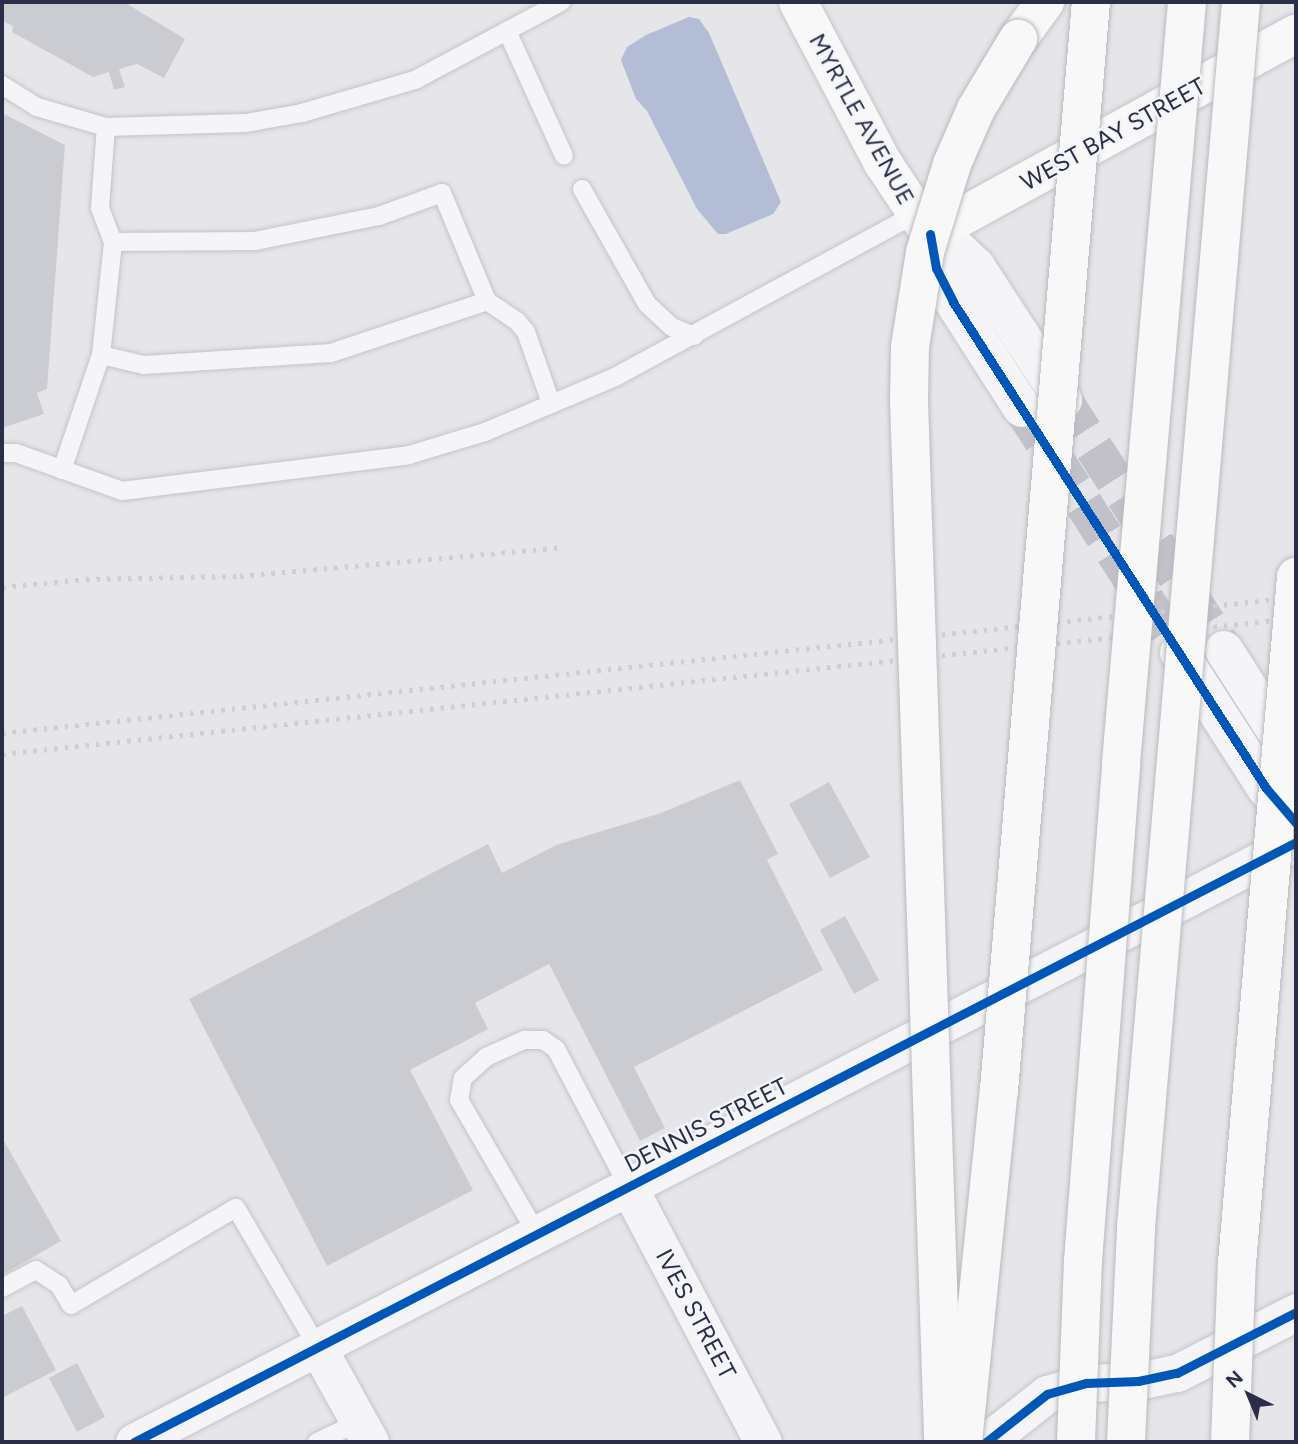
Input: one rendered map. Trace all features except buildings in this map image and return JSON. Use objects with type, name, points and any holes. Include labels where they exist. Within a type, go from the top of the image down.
[{"type":"main road","name":"MYRTLE AVENUE","points":[[798,2],[883,163],[922,224]]},
{"type":"main road","points":[[943,1442],[910,426],[911,347],[925,252],[951,164],[989,84],[1045,2]]},
{"type":"main road","points":[[963,1442],[999,1090],[1091,2]]},
{"type":"main road","points":[[1076,1442],[1083,1261],[1121,763],[1187,2]]},
{"type":"main road","points":[[1126,1442],[1136,1227],[1241,2]]},
{"type":"main road","name":"WEST BAY STREET","points":[[922,224],[1296,33]]},
{"type":"main road","points":[[1230,1442],[1237,1274],[1296,577]]},
{"type":"main road","points":[[1264,952],[1296,789]]},
{"type":"street","name":"MYRTLE AVENUE","points":[[922,224],[957,249],[976,267],[1063,401]]},
{"type":"street","name":"MYRTLE AVENUE","points":[[922,224],[943,285],[1022,408]]},
{"type":"street","points":[[1224,650],[1296,764]]},
{"type":"street","points":[[1179,653],[1266,788],[1296,823]]},
{"type":"street","name":"DENNIS STREET","points":[[134,1442],[1296,842]]},
{"type":"street","name":"IVES STREET","points":[[628,1186],[763,1442]]},
{"type":"street","points":[[986,1442],[1015,1416],[1047,1394],[1086,1383],[1138,1381],[1177,1373],[1296,1312]]},
{"type":"street","points":[[318,1348],[365,1432]]},
{"type":"lane","points":[[2,85],[37,107],[106,127],[246,123],[302,113],[415,80],[561,2]]},
{"type":"lane","points":[[507,31],[564,156]]},
{"type":"lane","points":[[62,470],[100,355],[113,242],[100,208],[106,127]]},
{"type":"lane","points":[[582,188],[647,303],[672,327],[694,336]]},
{"type":"lane","points":[[113,242],[255,241],[379,216],[442,193],[488,301],[517,321],[526,332],[551,403]]},
{"type":"lane","points":[[2,453],[16,453],[122,491],[409,455],[485,432],[615,377],[922,224]]},
{"type":"lane","points":[[100,355],[144,365],[331,353],[488,301]]},
{"type":"lane","points":[[537,1234],[459,1100],[463,1078],[486,1057],[524,1040],[543,1040],[556,1049],[628,1186]]},
{"type":"lane","points":[[2,1288],[36,1270],[59,1285],[71,1305],[236,1208],[318,1348]]},
{"type":"lane","points":[[317,1442],[365,1432]]},
{"type":"water","points":[[689,17],[699,19],[709,33],[781,202],[773,214],[726,234],[718,234],[697,209],[647,111],[636,99],[621,60],[627,47],[646,35]]},
{"type":"tunnel","points":[[1063,400],[1224,650]]},
{"type":"tunnel","points":[[1022,408],[1179,653]]},
{"type":"railway","points":[[2,587],[86,579],[240,576],[562,547]]},
{"type":"railway","points":[[2,733],[1296,597]]},
{"type":"railway","points":[[2,754],[1296,618]]},
{"type":"cycle path","points":[[930,234],[936,268],[953,302],[1266,788],[1296,823]]},
{"type":"cycle path","points":[[134,1442],[1296,842]]},
{"type":"cycle path","points":[[986,1442],[1047,1394],[1086,1383],[1138,1381],[1177,1373],[1296,1312]]}]
